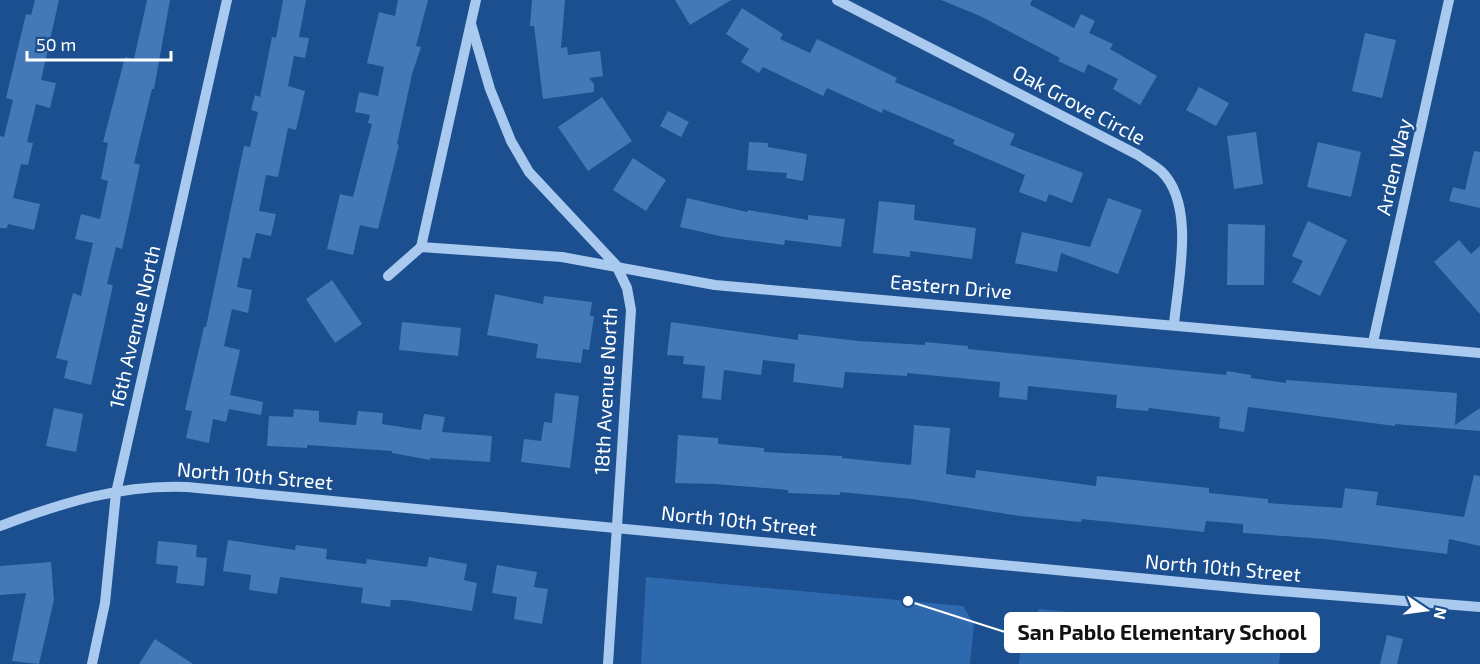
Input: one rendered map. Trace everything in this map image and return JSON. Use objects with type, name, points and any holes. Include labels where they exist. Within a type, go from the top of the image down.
[{"type":"street","name":"16th Avenue North","points":[[92,664],[105,603],[116,493],[226,0]]},
{"type":"street","name":"18th Avenue North","points":[[421,247],[476,0]]},
{"type":"street","name":"Oak Grove Circle","points":[[837,0],[1138,155],[1162,172],[1180,206],[1182,246],[1174,324]]},
{"type":"street","name":"Arden Way","points":[[1373,342],[1449,0]]},
{"type":"street","name":"18th Avenue North","points":[[471,24],[490,89],[511,141],[530,172],[616,265],[627,288],[631,310],[615,527],[608,664]]},
{"type":"street","name":"Eastern Drive","points":[[421,247],[562,257],[616,265],[715,285],[1480,353]]},
{"type":"street","points":[[388,276],[421,247]]},
{"type":"street","name":"North 10th Street","points":[[0,526],[57,504],[154,485],[1254,589],[1480,607]]},
{"type":"shaded area","points":[[646,577],[963,606],[974,624],[970,664],[641,664]]},
{"type":"shaded area","points":[[1039,609],[1283,633],[1279,664],[1019,664],[1023,631]]},
{"type":"building","points":[[35,0],[59,0],[41,80],[56,83],[50,108],[36,104],[27,142],[33,143],[28,165],[21,164],[13,198],[40,204],[34,230],[8,224],[7,228],[0,228],[0,136],[4,137],[13,100],[6,98],[26,14],[31,15]]},
{"type":"building","points":[[147,0],[170,0],[154,89],[152,89],[134,163],[140,165],[122,249],[116,247],[107,284],[113,285],[91,385],[64,378],[68,361],[56,358],[73,293],[81,296],[93,243],[75,239],[81,214],[100,219],[108,181],[101,179],[108,143],[103,142],[125,57],[134,59]]},
{"type":"building","points":[[283,0],[306,0],[299,37],[309,38],[305,58],[294,56],[288,86],[305,91],[296,130],[288,128],[278,177],[266,175],[259,211],[276,214],[271,236],[256,233],[250,259],[243,257],[237,287],[252,290],[248,313],[232,309],[224,346],[240,350],[230,395],[263,402],[261,415],[229,409],[226,422],[213,419],[209,443],[186,438],[192,411],[185,410],[204,327],[206,327],[244,146],[250,147],[258,112],[251,110],[255,95],[260,97],[272,37],[276,38]]},
{"type":"building","points":[[398,0],[428,0],[416,46],[421,47],[412,74],[397,144],[399,145],[378,229],[360,225],[353,255],[327,249],[340,194],[353,197],[372,124],[368,123],[370,115],[355,112],[359,92],[378,96],[384,67],[367,63],[379,12],[395,16]]},
{"type":"building","points":[[532,0],[565,0],[561,48],[567,47],[568,55],[600,51],[603,76],[589,78],[594,84],[594,92],[543,99],[534,26],[530,26]]},
{"type":"building","points":[[675,0],[731,0],[690,25]]},
{"type":"building","points":[[941,0],[1032,0],[1030,5],[1074,28],[1081,14],[1095,21],[1089,33],[1113,44],[1110,49],[1157,76],[1140,105],[1113,89],[1118,79],[1088,64],[1084,73],[1058,61],[1060,58],[980,16]]},
{"type":"building","points":[[742,8],[783,34],[780,39],[810,53],[817,39],[897,78],[895,82],[1015,134],[1010,145],[1083,173],[1072,203],[1049,194],[1046,202],[1019,192],[1025,175],[953,144],[955,140],[883,109],[882,113],[827,88],[823,96],[763,67],[759,73],[741,62],[749,49],[726,34]]},
{"type":"building","points":[[1365,33],[1396,40],[1382,98],[1352,91]]},
{"type":"building","points":[[1199,87],[1229,103],[1216,126],[1186,110]]},
{"type":"building","points":[[602,97],[632,141],[588,171],[558,127]]},
{"type":"building","points":[[668,111],[689,122],[681,137],[660,126]]},
{"type":"building","points":[[1256,132],[1263,184],[1234,189],[1227,136]]},
{"type":"building","points":[[749,142],[768,143],[768,147],[807,154],[803,181],[786,178],[787,173],[747,170]]},
{"type":"building","points":[[1318,142],[1361,152],[1351,197],[1307,187]]},
{"type":"building","points":[[1474,151],[1480,152],[1480,208],[1449,201],[1453,187],[1465,190]]},
{"type":"building","points":[[633,158],[666,180],[646,211],[613,190]]},
{"type":"building","points":[[687,198],[747,212],[748,210],[808,220],[808,215],[845,219],[841,247],[785,240],[784,245],[724,237],[680,227]]},
{"type":"building","points":[[1108,198],[1142,210],[1118,274],[1061,253],[1057,272],[1015,263],[1022,232],[1090,247]]},
{"type":"building","points":[[879,201],[915,205],[914,220],[976,228],[972,259],[910,251],[910,257],[873,253]]},
{"type":"building","points":[[1308,221],[1347,240],[1320,296],[1292,282],[1303,261],[1292,256]]},
{"type":"building","points":[[1228,224],[1265,225],[1264,285],[1227,285]]},
{"type":"building","points":[[1459,240],[1471,254],[1480,246],[1480,314],[1434,262]]},
{"type":"building","points":[[332,280],[362,324],[335,343],[306,299]]},
{"type":"building","points":[[495,294],[543,304],[544,296],[592,302],[590,316],[594,316],[589,350],[583,349],[581,363],[536,358],[538,344],[487,335]]},
{"type":"building","points":[[402,322],[461,328],[458,356],[399,350]]},
{"type":"building","points":[[671,322],[798,340],[798,334],[858,341],[925,345],[925,342],[968,346],[968,349],[1226,375],[1227,371],[1251,375],[1251,378],[1286,383],[1286,380],[1457,393],[1455,425],[1480,408],[1480,431],[1395,424],[1395,426],[1248,407],[1244,432],[1219,428],[1220,417],[1149,408],[1148,411],[1116,408],[1117,395],[1028,386],[1027,400],[999,397],[1000,382],[907,373],[907,376],[845,372],[843,388],[793,382],[795,364],[763,360],[761,375],[724,370],[721,400],[702,398],[705,366],[683,364],[684,356],[667,355]]},
{"type":"building","points":[[555,393],[579,396],[570,468],[521,462],[524,439],[541,441],[544,422],[552,423]]},
{"type":"building","points":[[54,408],[83,414],[76,452],[46,446]]},
{"type":"building","points":[[294,409],[319,411],[319,422],[356,425],[358,411],[383,413],[382,424],[421,430],[424,414],[445,417],[442,432],[492,436],[490,462],[430,458],[430,460],[392,453],[392,451],[307,445],[307,448],[267,446],[269,416],[293,417]]},
{"type":"building","points":[[914,425],[950,428],[946,474],[975,478],[976,470],[1096,486],[1097,476],[1209,488],[1209,493],[1268,499],[1268,503],[1342,508],[1345,488],[1378,492],[1376,505],[1464,517],[1474,475],[1480,476],[1480,546],[1449,539],[1447,554],[1325,539],[1243,533],[1243,524],[1206,521],[1204,532],[1082,519],[1081,522],[1020,516],[912,499],[840,492],[840,495],[788,493],[788,490],[675,483],[678,435],[718,438],[718,444],[764,448],[764,452],[842,456],[842,458],[911,465]]},
{"type":"building","points":[[228,540],[295,550],[296,545],[327,549],[326,559],[366,564],[367,559],[427,567],[429,557],[467,564],[464,580],[477,583],[472,611],[404,600],[391,600],[390,607],[361,603],[363,588],[280,577],[277,594],[249,590],[251,575],[223,571]]},
{"type":"building","points":[[158,541],[197,545],[196,557],[207,558],[204,586],[176,583],[178,566],[156,564]]},
{"type":"building","points":[[51,562],[54,600],[39,664],[12,661],[26,593],[0,595],[0,566]]},
{"type":"building","points":[[497,565],[537,572],[534,587],[548,589],[542,624],[514,619],[517,597],[492,593]]},
{"type":"building","points":[[1387,635],[1403,639],[1397,664],[1380,664]]},
{"type":"building","points":[[155,639],[193,664],[139,664]]},
{"type":"place","name":"San Pablo Elementary School","points":[[908,601]]}]
